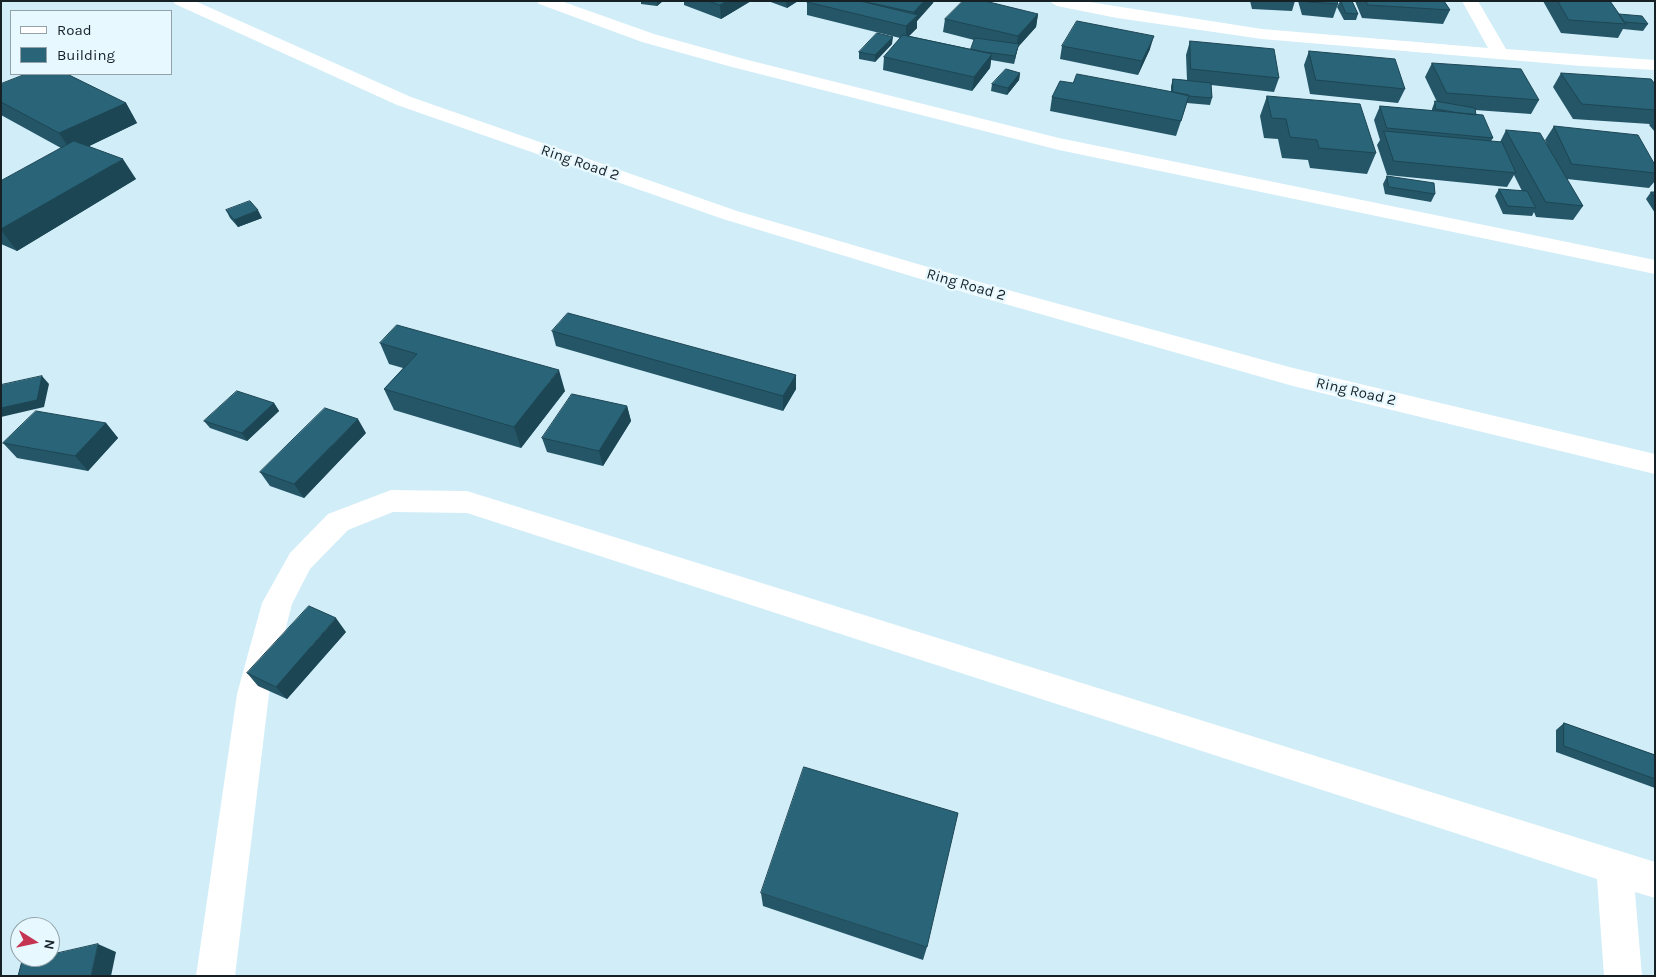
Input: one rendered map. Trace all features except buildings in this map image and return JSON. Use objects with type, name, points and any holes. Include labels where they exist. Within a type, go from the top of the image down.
[{"type":"street","name":"Ring Road 2","points":[[180,1],[404,102],[740,218],[978,289],[1293,377],[1655,464]]},
{"type":"street","points":[[545,1],[648,38],[1059,144],[1655,267]]},
{"type":"street","points":[[1057,1],[1116,13],[1262,34],[1655,65]]},
{"type":"street","points":[[1470,1],[1498,53]]},
{"type":"street","points":[[214,976],[252,694],[277,602],[300,561],[338,522],[391,501],[467,502],[1655,880]]},
{"type":"street","points":[[1614,867],[1623,976]]}]
